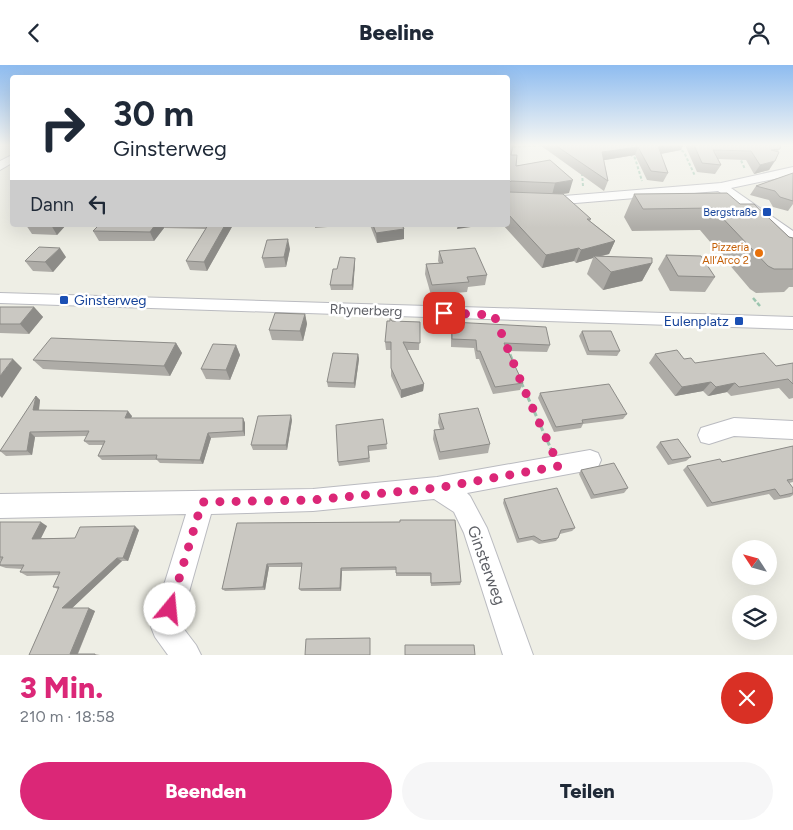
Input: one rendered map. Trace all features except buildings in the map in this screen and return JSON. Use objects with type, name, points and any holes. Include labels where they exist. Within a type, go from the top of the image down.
[{"type":"street","points":[[510,199],[552,201],[700,189],[720,187],[786,173]]},
{"type":"street","points":[[720,187],[793,237]]},
{"type":"street","name":"Rhynerberg","points":[[0,298],[793,323]]},
{"type":"street","points":[[709,435],[734,427],[793,430]]},
{"type":"street","points":[[0,506],[313,500],[437,488],[590,460]]},
{"type":"street","name":"Ginsterweg","points":[[437,488],[462,505],[475,528],[518,655]]},
{"type":"street","points":[[186,655],[165,627],[202,502]]},
{"type":"path","points":[[582,173],[584,199]]},
{"type":"path","points":[[639,173],[645,194]]},
{"type":"path","points":[[693,173],[700,189]]},
{"type":"path","points":[[747,173],[751,180]]},
{"type":"path","points":[[753,298],[759,305]]},
{"type":"path","points":[[494,315],[514,365]]},
{"type":"path","points":[[520,381],[559,466]]},
{"type":"place","name":"Bergstraße","points":[[767,212]]},
{"type":"place","name":"Pizzeria All’Arco 2","points":[[759,253]]},
{"type":"place","name":"Ginsterweg","points":[[64,300]]},
{"type":"place","name":"Eulenplatz","points":[[739,321]]},
{"type":"route","points":[[170,609],[202,502],[313,500],[437,488],[559,466],[524,389],[494,315],[444,313]]}]
